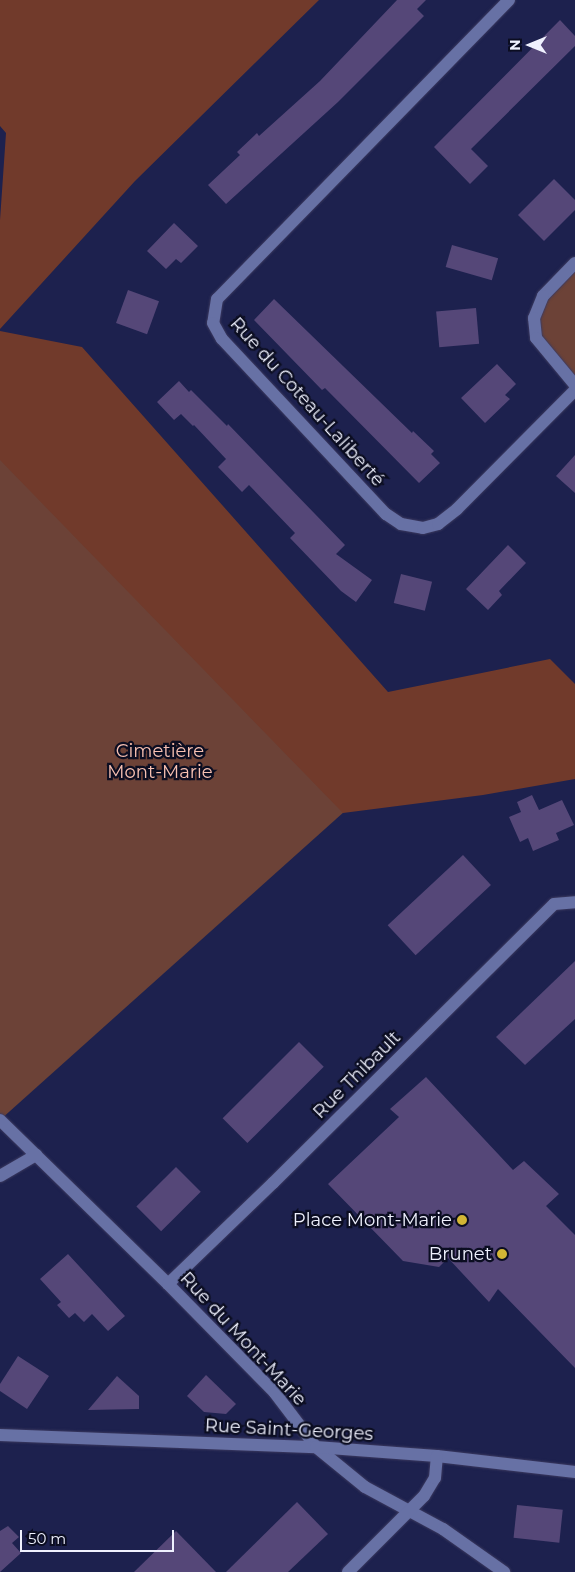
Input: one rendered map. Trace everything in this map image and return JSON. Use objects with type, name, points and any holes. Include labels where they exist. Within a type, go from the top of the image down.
[{"type":"street","name":"Rue du Coteau-Laliberté","points":[[509,0],[217,300],[213,324],[222,339],[386,514],[401,524],[423,528],[438,524],[457,510],[575,390]]},
{"type":"street","points":[[575,263],[543,296],[534,318],[536,338],[575,385]]},
{"type":"street","name":"Rue Thibault","points":[[168,1284],[274,1183],[554,904],[575,902]]},
{"type":"street","name":"Rue du Mont-Marie","points":[[0,1120],[168,1284],[275,1393],[316,1447],[365,1487],[443,1529],[504,1572]]},
{"type":"street","points":[[0,1176],[36,1156]]},
{"type":"street","name":"Rue Saint-Georges","points":[[0,1435],[316,1447],[437,1456],[575,1472]]},
{"type":"street","points":[[348,1572],[424,1496],[435,1478],[437,1456]]},
{"type":"green space","points":[[575,263],[575,385],[537,338],[543,296]]},
{"type":"green space","name":"Cimetière Mont-Marie","points":[[0,333],[383,777],[0,1120]]},
{"type":"shaded area","points":[[0,0],[319,0],[135,181],[0,329],[0,220],[6,133],[0,126]]},
{"type":"shaded area","points":[[0,331],[82,347],[388,692],[550,659],[575,684],[575,779],[483,795],[343,813],[0,460]]},
{"type":"building","points":[[397,0],[426,0],[417,9],[424,16],[338,102],[226,204],[208,185],[240,155],[237,152],[257,133],[259,136],[320,81]]},
{"type":"building","points":[[560,20],[575,36],[575,46],[471,149],[488,166],[470,184],[434,147]]},
{"type":"building","points":[[554,179],[575,200],[575,210],[544,241],[518,215]]},
{"type":"building","points":[[174,223],[198,246],[181,263],[176,259],[166,269],[147,251]]},
{"type":"building","points":[[452,245],[498,258],[492,280],[446,267]]},
{"type":"building","points":[[128,290],[159,301],[147,334],[116,323]]},
{"type":"building","points":[[274,299],[412,433],[413,431],[434,451],[431,454],[440,463],[419,483],[325,388],[322,390],[254,320]]},
{"type":"building","points":[[476,308],[479,344],[439,347],[436,311]]},
{"type":"building","points":[[497,364],[516,384],[505,395],[510,399],[485,423],[461,398]]},
{"type":"building","points":[[179,381],[189,392],[191,390],[227,426],[228,424],[345,545],[336,554],[372,580],[356,602],[341,591],[290,538],[295,533],[249,485],[242,492],[218,467],[226,459],[194,425],[181,414],[174,420],[157,402]]},
{"type":"building","points":[[575,455],[575,493],[556,476]]},
{"type":"building","points":[[508,545],[526,563],[499,591],[502,595],[488,610],[466,589]]},
{"type":"building","points":[[401,574],[432,582],[425,611],[394,603]]},
{"type":"building","points":[[532,795],[539,810],[562,800],[574,825],[556,833],[559,840],[533,851],[528,838],[520,842],[509,817],[521,812],[517,802]]},
{"type":"building","points":[[463,855],[491,885],[416,955],[388,925]]},
{"type":"building","points":[[575,961],[575,1019],[525,1065],[496,1037]]},
{"type":"building","points":[[299,1042],[324,1067],[247,1143],[223,1118]]},
{"type":"building","name":"Place Mont-Marie","points":[[426,1077],[513,1170],[524,1161],[559,1194],[546,1206],[575,1235],[575,1368],[498,1289],[489,1302],[448,1258],[439,1267],[403,1261],[328,1184],[399,1117],[390,1109]]},
{"type":"building","points":[[176,1167],[201,1192],[161,1231],[136,1207]]},
{"type":"building","points":[[68,1254],[125,1316],[108,1331],[92,1314],[84,1322],[75,1313],[69,1318],[57,1305],[61,1302],[40,1279]]},
{"type":"building","points":[[18,1356],[49,1376],[27,1409],[0,1391],[0,1384]]},
{"type":"building","points":[[206,1375],[236,1404],[226,1414],[204,1412],[187,1396]]},
{"type":"building","points":[[117,1376],[139,1396],[139,1409],[88,1410]]},
{"type":"building","points":[[297,1502],[328,1534],[288,1572],[226,1572]]},
{"type":"building","points":[[517,1505],[563,1510],[559,1543],[514,1538]]},
{"type":"building","points":[[8,1526],[19,1537],[12,1543],[21,1553],[0,1572],[0,1531]]},
{"type":"building","points":[[176,1531],[216,1572],[134,1572]]},
{"type":"place","name":"Place Mont-Marie","points":[[462,1220]]},
{"type":"place","name":"Brunet","points":[[502,1254]]}]
